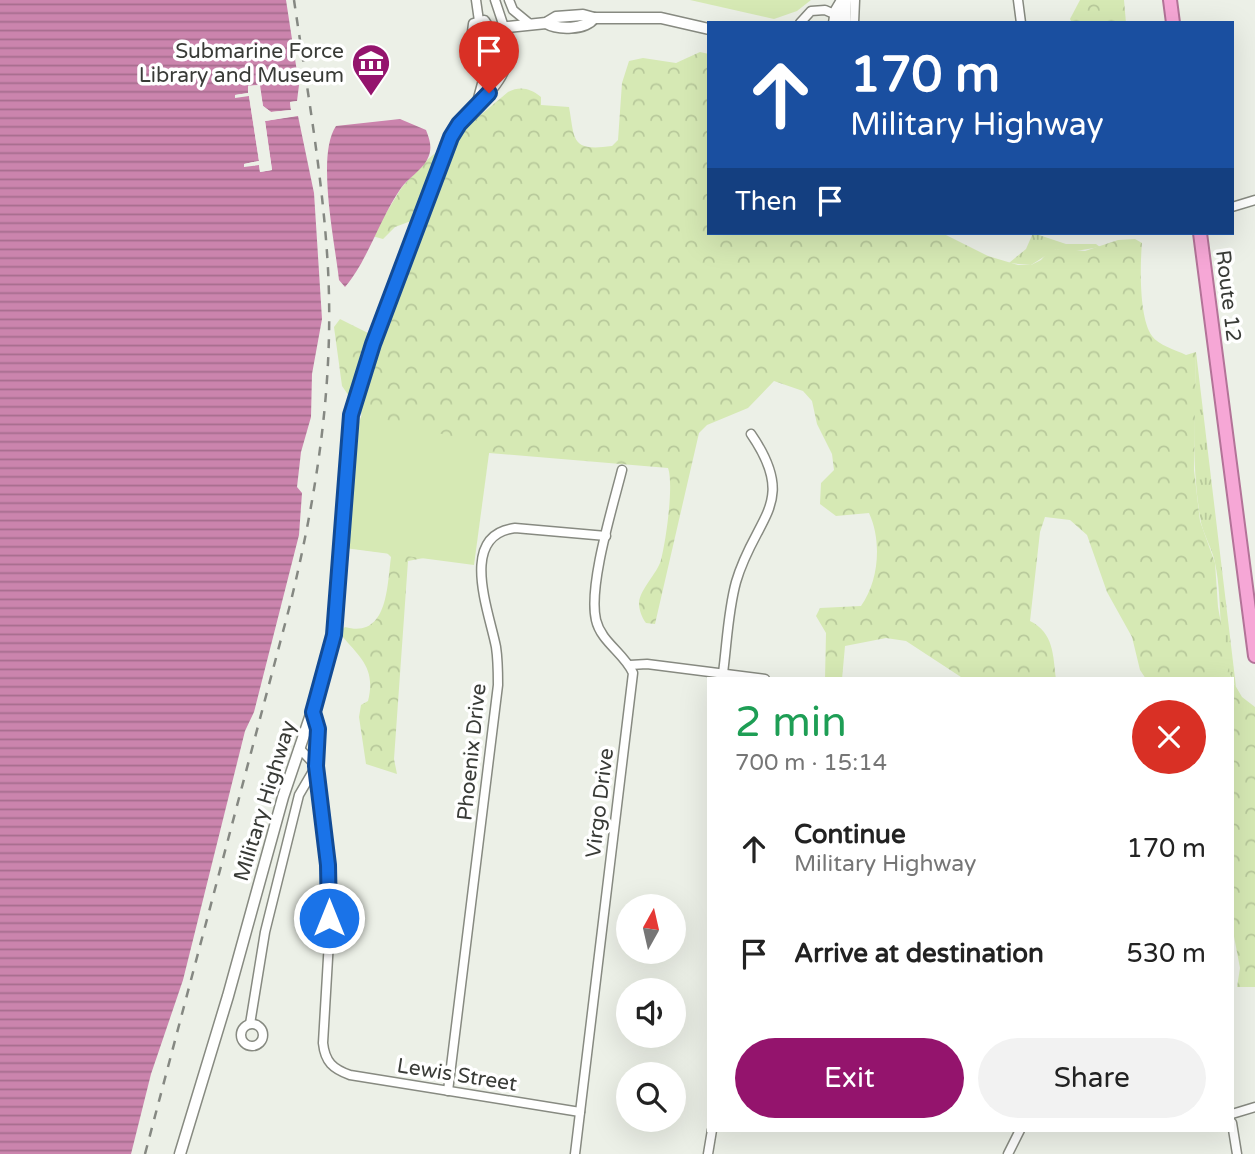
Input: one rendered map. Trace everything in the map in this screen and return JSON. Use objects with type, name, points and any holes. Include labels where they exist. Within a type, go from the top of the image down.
[{"type":"highway","points":[[1170,0],[1172,21]]},
{"type":"highway","name":"Route 12","points":[[1200,235],[1255,656]]},
{"type":"street","points":[[476,0],[479,21],[472,30],[476,36],[482,38],[489,29],[546,23],[556,17],[583,15],[594,18],[662,18],[707,29]]},
{"type":"street","points":[[495,0],[504,27]]},
{"type":"street","points":[[509,0],[513,10],[530,24]]},
{"type":"street","points":[[802,21],[811,11],[825,10],[834,18],[843,0]]},
{"type":"street","points":[[839,21],[843,0]]},
{"type":"street","points":[[843,0],[846,21]]},
{"type":"street","points":[[854,21],[855,0]]},
{"type":"street","points":[[1018,0],[1021,21]]},
{"type":"street","points":[[479,21],[486,23],[489,29]]},
{"type":"street","name":"Military Highway","points":[[180,1154],[334,635],[348,439],[358,388],[451,137],[499,80],[506,67],[509,52],[504,27]]},
{"type":"street","name":"Military Highway","points":[[478,102],[484,80],[482,38]]},
{"type":"street","points":[[1234,206],[1255,200]]},
{"type":"street","points":[[723,673],[737,581],[774,498],[772,472],[751,434]]},
{"type":"street","points":[[622,470],[597,583],[595,620],[601,632],[630,665],[647,664],[751,677]]},
{"type":"street","name":"Phoenix Drive","points":[[448,1091],[498,685],[496,648],[481,579],[484,551],[492,538],[503,529],[535,527],[606,536]]},
{"type":"street","name":"Virgo Drive","points":[[575,1154],[633,682],[630,665]]},
{"type":"street","points":[[250,1024],[265,932],[299,795],[316,766],[318,729],[313,712]]},
{"type":"street","points":[[299,748],[316,766]]},
{"type":"street","name":"Lewis Street","points":[[316,766],[329,894],[323,1043],[324,1053],[332,1066],[350,1075],[580,1112]]},
{"type":"street","points":[[1234,1113],[1255,1107]]},
{"type":"street","points":[[708,1154],[712,1132]]},
{"type":"street","points":[[1008,1154],[1019,1132]]},
{"type":"street","points":[[1233,1132],[1237,1154]]},
{"type":"green space","points":[[690,0],[811,0],[797,11],[774,19]]},
{"type":"green space","points":[[1080,0],[1124,0],[1126,21],[1070,19]]},
{"type":"green space","points":[[700,52],[707,54],[707,235],[946,235],[988,256],[1018,265],[1031,265],[1056,249],[1085,251],[1118,240],[1135,239],[1142,243],[1141,291],[1148,328],[1152,336],[1163,345],[1186,355],[1196,352],[1194,470],[1200,521],[1215,563],[1218,607],[1231,677],[1145,677],[1140,670],[1132,637],[1107,592],[1087,535],[1070,520],[1045,517],[1040,532],[1030,621],[1048,638],[1056,677],[961,677],[906,641],[886,638],[845,646],[842,677],[825,677],[826,633],[816,616],[820,608],[861,606],[875,573],[876,536],[869,513],[836,516],[820,504],[821,483],[834,470],[832,454],[817,424],[812,401],[803,391],[774,381],[748,408],[707,425],[699,433],[655,624],[646,623],[639,603],[642,592],[659,565],[663,551],[670,499],[668,468],[489,453],[434,556],[408,561],[394,759],[397,774],[366,764],[359,717],[361,705],[368,701],[370,680],[365,665],[342,636],[342,630],[345,627],[359,629],[370,625],[377,618],[386,595],[391,557],[387,553],[349,548],[357,429],[362,415],[342,386],[334,327],[340,319],[368,333],[386,322],[419,233],[411,221],[395,227],[383,239],[372,236],[402,187],[427,160],[508,92],[525,89],[541,97],[541,105],[569,107],[577,141],[588,147],[612,146],[618,140],[622,83],[629,61],[643,58],[676,63]]},
{"type":"green space","points":[[1032,235],[1066,244],[1096,244],[1100,247],[1070,252],[1056,249],[1031,265],[1009,263],[1026,249]]},
{"type":"green space","points":[[1196,352],[1236,687],[1234,677],[1229,673],[1222,642],[1215,563],[1201,523],[1195,476]]},
{"type":"green space","points":[[362,414],[490,446],[474,565],[345,548],[357,430]]},
{"type":"green space","points":[[1234,683],[1242,697],[1255,707],[1255,987],[1237,987],[1240,968],[1234,936]]},
{"type":"shaded area","points":[[0,0],[286,0],[299,85],[297,101],[290,102],[291,110],[271,112],[263,106],[259,85],[248,86],[249,93],[235,95],[249,96],[259,161],[244,164],[259,164],[260,172],[272,170],[265,121],[298,116],[314,193],[322,319],[312,374],[311,417],[301,452],[297,487],[302,493],[299,535],[254,712],[245,731],[183,980],[151,1074],[131,1154],[0,1154]]},
{"type":"shaded area","points":[[400,119],[426,130],[430,145],[429,156],[401,188],[360,265],[345,287],[339,280],[328,200],[327,157],[330,139],[336,126]]},
{"type":"pier","points":[[260,85],[263,106],[271,112],[291,110],[290,102],[299,101],[299,104],[294,105],[292,113],[270,116],[260,108],[257,89],[252,89],[263,168],[268,167],[262,119],[298,112],[301,115],[265,121],[272,170],[260,172],[259,165],[244,167],[244,164],[259,161],[249,96],[235,98],[235,95],[248,93],[248,86]]},
{"type":"railway","points":[[145,1154],[290,605],[308,522],[321,438],[328,354],[326,235],[294,0]]},
{"type":"place","name":"Submarine Force Library and Museum","points":[[371,97]]},
{"type":"route","points":[[329,918],[328,865],[316,766],[318,729],[313,712],[334,635],[351,415],[373,344],[451,137],[459,124],[489,93]]}]
